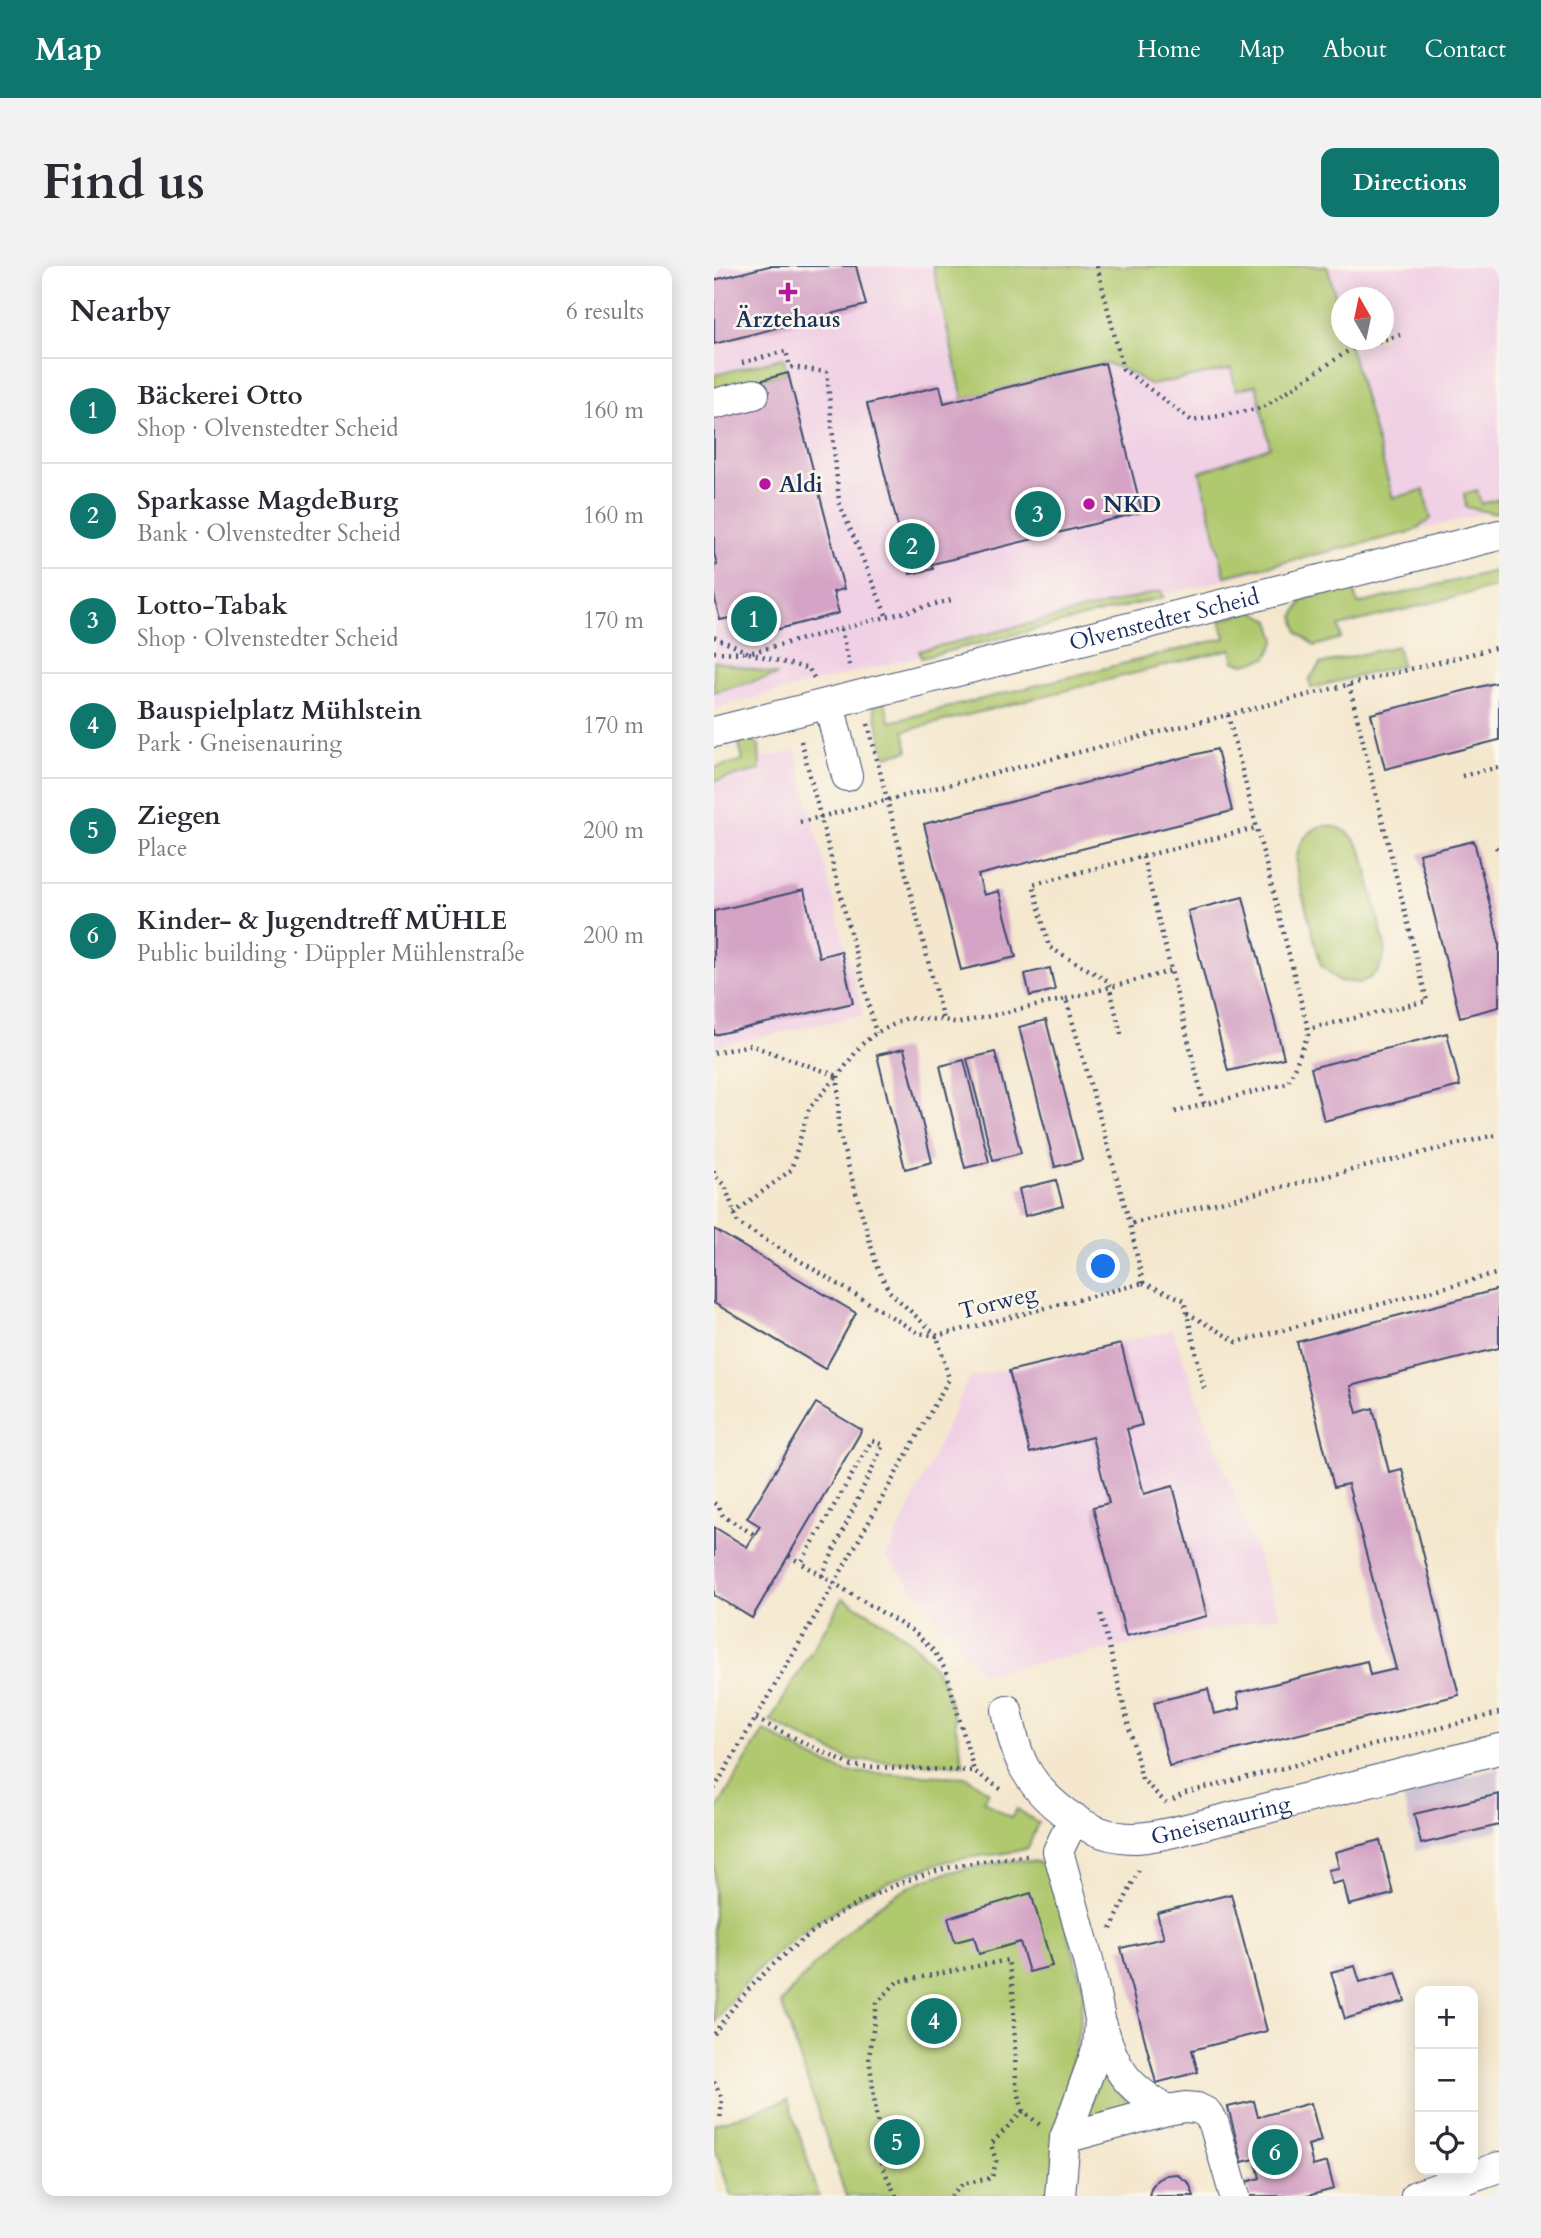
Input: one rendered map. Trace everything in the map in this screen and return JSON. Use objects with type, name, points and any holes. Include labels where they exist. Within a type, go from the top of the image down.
[{"type":"street","points":[[714,404],[754,394]]},
{"type":"street","name":"Olvenstedter Scheid","points":[[714,732],[829,704],[864,709],[1499,535]]},
{"type":"street","points":[[829,704],[847,776]]},
{"type":"street","name":"Gneisenauring","points":[[1007,1710],[1018,1753],[1030,1777],[1054,1803],[1091,1829],[1113,1836],[1135,1838],[1154,1836],[1499,1749]]},
{"type":"street","points":[[1074,1818],[1058,1851],[1109,2050],[1118,2069],[1136,2090],[1167,2110]]},
{"type":"street","points":[[1060,2196],[1065,2138],[1098,2047],[1100,2019]]},
{"type":"street","points":[[1065,2138],[1167,2110],[1193,2107],[1209,2116],[1217,2130],[1235,2196]]},
{"type":"street","points":[[1416,2196],[1499,2167]]},
{"type":"path","points":[[1097,266],[1123,369],[1192,421],[1262,408],[1351,349],[1399,335]]},
{"type":"path","points":[[738,364],[786,351],[790,367],[827,372],[839,502],[887,617]]},
{"type":"path","points":[[714,652],[749,653],[951,600]]},
{"type":"path","points":[[841,629],[852,679],[864,709],[888,799],[943,1020]]},
{"type":"path","points":[[714,636],[749,653],[809,669],[829,704]]},
{"type":"path","points":[[800,822],[1499,647]]},
{"type":"path","points":[[1308,1029],[1427,1001],[1349,685]]},
{"type":"path","points":[[794,713],[876,1033]]},
{"type":"path","points":[[1175,1112],[1288,1083],[1308,1035],[1228,715]]},
{"type":"path","points":[[1462,776],[1499,767]]},
{"type":"path","points":[[1121,1034],[1108,981],[1049,947],[1034,884],[1256,828]]},
{"type":"path","points":[[1143,856],[1204,1104]]},
{"type":"path","points":[[734,1213],[791,1170],[809,1108],[861,1045],[876,1033],[907,1018],[959,1023],[1066,999],[1171,971]]},
{"type":"path","points":[[1066,999],[1130,1224],[1143,1283],[1184,1300],[1205,1392]]},
{"type":"path","points":[[714,1053],[750,1045],[838,1076]]},
{"type":"path","points":[[838,1076],[839,1133],[877,1267],[889,1291],[937,1336]]},
{"type":"path","points":[[1130,1224],[1499,1134]]},
{"type":"path","points":[[714,1171],[715,1176],[725,1186],[738,1223],[918,1334],[937,1336]]},
{"type":"path","points":[[1187,1313],[1237,1342],[1499,1273]]},
{"type":"path","name":"Torweg","points":[[714,1789],[835,1584],[949,1379],[937,1336],[1143,1283]]},
{"type":"path","points":[[801,1563],[872,1440],[883,1445],[822,1576]]},
{"type":"path","points":[[714,1503],[723,1516],[755,1535]]},
{"type":"path","points":[[789,1556],[914,1632],[934,1651],[946,1671],[974,1771]]},
{"type":"path","points":[[1101,1614],[1142,1779],[1169,1806]]},
{"type":"path","points":[[756,1719],[852,1766],[974,1771],[1006,1793]]},
{"type":"path","points":[[1107,1937],[1154,1836]]},
{"type":"path","points":[[714,2034],[737,2002],[789,1952],[828,1923],[869,1898],[935,1871],[1058,1851]]},
{"type":"path","points":[[896,2196],[883,2168],[869,2057],[877,2003],[897,1982],[1008,1960],[1013,1990],[1016,2083],[1023,2111],[1055,2137],[1065,2138]]},
{"type":"path","points":[[714,2081],[722,2098],[720,2122]]},
{"type":"path","points":[[951,2196],[962,2183],[992,2178],[996,2161],[991,2144],[1023,2111]]},
{"type":"shaded area","points":[[714,266],[1499,266],[1499,510],[714,708]]},
{"type":"shaded area","points":[[795,750],[863,1015],[714,1047],[714,771]]},
{"type":"shaded area","points":[[1172,1330],[1280,1616],[981,1674],[887,1557],[969,1378]]},
{"type":"shaded area","points":[[1499,1768],[1499,1830],[1416,1851],[1402,1793]]},
{"type":"green space","points":[[933,266],[1327,266],[1333,287],[1331,350],[1351,350],[1393,498],[1424,490],[1431,519],[1411,532],[1225,576],[1200,472],[1270,447],[1256,385],[1236,390],[1231,369],[1151,385],[1123,369],[1104,363],[963,399]]},
{"type":"green space","points":[[783,358],[788,373],[714,392],[714,375]]},
{"type":"green space","points":[[1477,490],[1481,504],[1499,499],[1499,512],[1466,507],[1464,494]]},
{"type":"green space","points":[[1499,570],[1499,586],[1339,626],[1341,638],[1315,646],[1298,633],[1294,616],[1303,599],[1352,586],[1358,604]]},
{"type":"green space","points":[[1161,591],[1164,597],[921,658],[919,651]]},
{"type":"green space","points":[[1254,611],[1270,621],[1276,640],[1267,658],[1245,664],[1234,662],[1231,649],[904,731],[908,751],[886,756],[873,705],[885,702],[890,722],[1225,638],[1220,620]]},
{"type":"green space","points":[[1397,646],[1402,665],[1311,688],[1309,680],[1320,664]]},
{"type":"green space","points":[[714,661],[778,675],[714,692]]},
{"type":"green space","points":[[748,737],[759,745],[760,770],[714,781],[714,768],[743,760],[738,740]]},
{"type":"green space","points":[[1321,826],[1336,827],[1348,833],[1364,858],[1386,951],[1379,969],[1370,978],[1359,983],[1339,981],[1321,965],[1297,874],[1300,845],[1308,834]]},
{"type":"green space","points":[[843,1598],[899,1632],[934,1667],[950,1701],[964,1765],[850,1760],[770,1721]]},
{"type":"green space","points":[[764,1730],[809,1756],[846,1772],[967,1777],[989,1792],[984,1801],[1011,1818],[1017,1809],[1038,1823],[1028,1848],[948,1861],[915,1871],[849,1902],[786,1945],[734,1996],[714,2024],[714,1814]]},
{"type":"green space","points":[[1020,1860],[1038,1862],[1050,1870],[1084,1990],[1077,2041],[1056,2137],[1052,2196],[846,2196],[781,2002],[854,1926],[905,1889],[946,1873]]},
{"type":"green space","points":[[1101,2074],[1138,2112],[1083,2123]]},
{"type":"green space","points":[[788,2100],[819,2196],[731,2196],[714,2144],[714,2124]]},
{"type":"building","name":"Ärztehaus","points":[[769,266],[856,266],[866,305],[714,344],[714,280]]},
{"type":"building","points":[[1105,363],[1142,512],[932,564],[933,569],[910,574],[867,404],[940,386],[944,403]]},
{"type":"building","name":"Aldi","points":[[788,373],[844,589],[833,592],[839,613],[745,638],[739,616],[720,620],[714,595],[714,566],[717,565],[714,553],[714,415],[759,381]]},
{"type":"building","points":[[1499,682],[1499,740],[1385,769],[1371,714]]},
{"type":"building","points":[[1217,749],[1232,811],[978,875],[984,895],[999,891],[1016,957],[961,970],[924,824]]},
{"type":"building","points":[[1474,841],[1499,942],[1499,1007],[1460,1017],[1419,854]]},
{"type":"building","points":[[804,890],[819,957],[841,951],[853,1003],[714,1035],[714,911]]},
{"type":"building","points":[[1243,897],[1284,1058],[1228,1071],[1188,911]]},
{"type":"building","points":[[1050,968],[1055,990],[1030,996],[1025,974]]},
{"type":"building","points":[[1046,1020],[1082,1160],[1055,1167],[1019,1027]]},
{"type":"building","points":[[1447,1033],[1460,1086],[1324,1121],[1311,1068]]},
{"type":"building","points":[[904,1049],[932,1162],[905,1169],[877,1055]]},
{"type":"building","points":[[995,1052],[1021,1153],[993,1160],[967,1059]]},
{"type":"building","points":[[964,1060],[989,1162],[965,1168],[940,1066]]},
{"type":"building","points":[[1056,1180],[1063,1206],[1025,1216],[1019,1189]]},
{"type":"building","points":[[714,1229],[856,1313],[825,1369],[714,1303]]},
{"type":"building","points":[[1499,1289],[1499,1348],[1350,1386],[1357,1413],[1373,1408],[1389,1472],[1402,1469],[1459,1695],[1169,1766],[1154,1702],[1208,1689],[1214,1714],[1240,1708],[1237,1693],[1367,1661],[1370,1675],[1396,1669],[1348,1484],[1334,1487],[1297,1342]]},
{"type":"building","points":[[1121,1344],[1142,1425],[1127,1429],[1144,1494],[1173,1486],[1207,1616],[1126,1636],[1093,1507],[1109,1503],[1092,1437],[1030,1453],[1009,1371]]},
{"type":"building","points":[[816,1403],[862,1430],[752,1618],[714,1595],[714,1527],[747,1547],[760,1526],[747,1518]]},
{"type":"building","points":[[1499,1794],[1499,1825],[1421,1844],[1414,1814]]},
{"type":"building","points":[[1380,1840],[1393,1894],[1349,1905],[1343,1881],[1332,1884],[1328,1870],[1339,1868],[1335,1852]]},
{"type":"building","points":[[1031,1893],[1052,1966],[1029,1972],[1020,1942],[979,1954],[974,1937],[955,1942],[948,1918]]},
{"type":"building","points":[[1231,1894],[1267,2031],[1192,2050],[1198,2072],[1156,2083],[1121,1948],[1164,1938],[1157,1913]]},
{"type":"building","points":[[1355,1966],[1360,1982],[1396,1972],[1405,2001],[1345,2019],[1331,1972]]},
{"type":"building","points":[[1254,2101],[1258,2117],[1311,2103],[1321,2141],[1308,2145],[1313,2166],[1327,2162],[1334,2189],[1307,2196],[1250,2196],[1246,2182],[1260,2178],[1255,2159],[1242,2162],[1228,2107]]},
{"type":"building","points":[[1176,2174],[1189,2183],[1194,2196],[1149,2196],[1157,2180]]},
{"type":"place","name":"Ärztehaus","points":[[788,292]]},
{"type":"place","name":"Aldi","points":[[765,484]]},
{"type":"place","name":"NKD","points":[[1089,504]]},
{"type":"place","name":"Lotto-Tabak","points":[[1038,514]]},
{"type":"place","name":"Sparkasse MagdeBurg","points":[[912,546]]},
{"type":"place","name":"Bäckerei Otto","points":[[754,619]]},
{"type":"place","name":"Bauspielplatz Mühlstein","points":[[934,2021]]},
{"type":"place","name":"Ziegen","points":[[897,2142]]},
{"type":"place","name":"Kinder- & Jugendtreff MÜHLE","points":[[1275,2152]]}]
